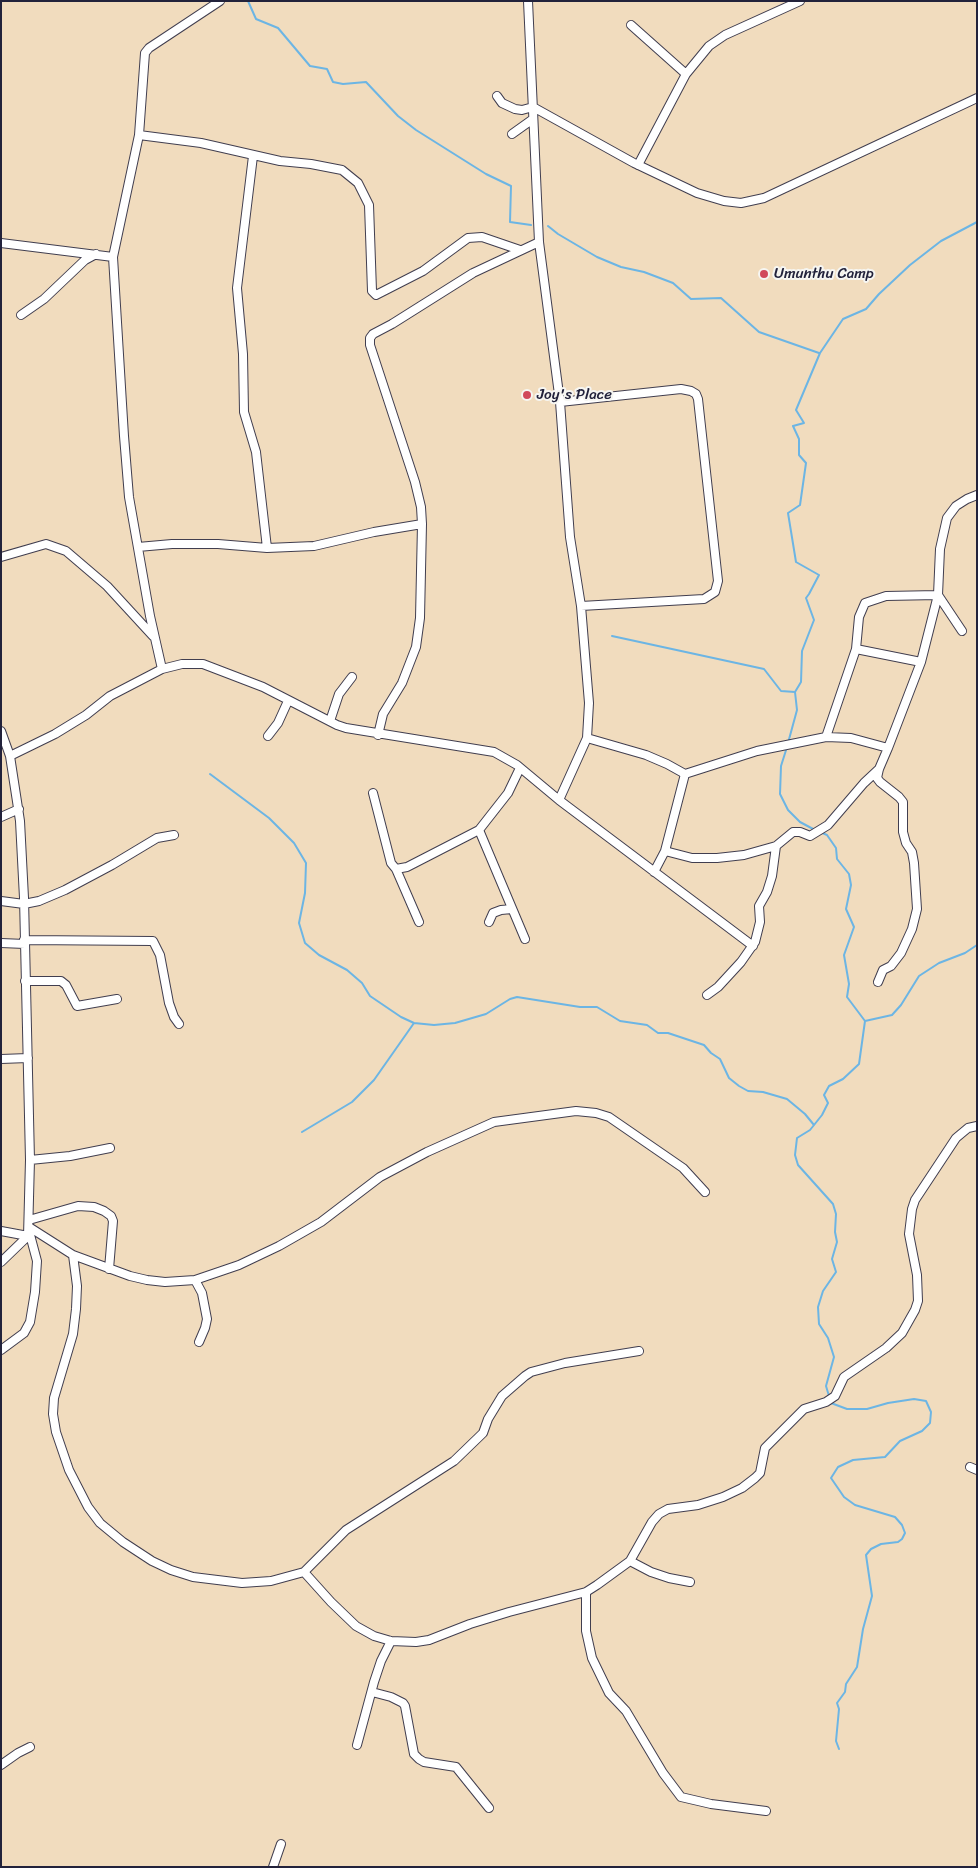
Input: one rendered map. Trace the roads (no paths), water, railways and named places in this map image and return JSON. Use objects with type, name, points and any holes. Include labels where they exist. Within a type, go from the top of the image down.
[{"type":"street","points":[[162,669],[154,638],[125,460],[113,257],[139,135],[146,53],[149,48],[220,1]]},
{"type":"street","points":[[528,1],[539,242],[560,402],[570,537],[581,606],[589,703],[587,738],[560,800]]},
{"type":"street","points":[[638,165],[686,74],[702,54],[717,40],[800,1]]},
{"type":"street","points":[[631,25],[686,74]]},
{"type":"street","points":[[497,96],[502,103],[515,109],[522,110],[533,107],[638,165],[698,193],[724,201],[741,203],[764,198],[977,98]]},
{"type":"street","points":[[512,134],[533,119]]},
{"type":"street","points":[[139,135],[201,143],[253,156],[342,170],[358,183],[369,206],[372,291],[374,294],[378,295],[423,271],[468,238],[482,237],[520,250]]},
{"type":"street","points":[[253,156],[238,269],[237,295],[243,354],[244,412],[256,452],[267,548]]},
{"type":"street","points":[[378,734],[383,714],[402,683],[416,647],[420,618],[422,524],[421,507],[415,482],[370,345],[370,338],[373,334],[461,280],[539,242]]},
{"type":"street","points":[[1,243],[113,257]]},
{"type":"street","points":[[21,315],[44,299],[85,260],[96,254]]},
{"type":"street","points":[[560,402],[682,389],[696,394],[718,581],[715,592],[704,599],[581,606]]},
{"type":"street","points":[[878,982],[883,970],[891,966],[900,954],[912,929],[917,909],[912,852],[904,837],[903,802],[879,781],[877,776],[921,662],[938,595],[940,549],[948,518],[956,506],[977,495]]},
{"type":"street","points":[[138,547],[172,544],[218,544],[267,548],[314,546],[374,532],[422,524]]},
{"type":"street","points":[[1,557],[46,544],[66,551],[106,586],[154,638]]},
{"type":"street","points":[[938,595],[962,631]]},
{"type":"street","points":[[826,737],[856,649],[859,617],[864,603],[886,596],[938,595]]},
{"type":"street","points":[[856,649],[921,662]]},
{"type":"street","points":[[10,756],[55,734],[86,715],[110,696],[162,669],[182,664],[203,664],[262,688],[346,728],[494,752],[506,758],[753,946]]},
{"type":"street","points":[[330,721],[339,694],[352,677]]},
{"type":"street","points":[[268,736],[278,723],[288,701]]},
{"type":"street","points":[[1,731],[10,756],[19,809],[24,904],[28,1058],[29,1228],[37,1262],[30,1322],[24,1333],[1,1350]]},
{"type":"street","points":[[587,738],[646,755],[685,774],[757,751],[826,737],[851,738],[888,748]]},
{"type":"street","points":[[396,869],[407,867],[479,830],[508,793],[520,768]]},
{"type":"street","points":[[665,851],[692,858],[717,858],[744,855],[776,846],[793,832],[800,832],[810,836],[828,825],[864,783],[879,769]]},
{"type":"street","points":[[654,872],[665,851],[685,774]]},
{"type":"street","points":[[373,793],[391,863],[396,869],[419,922]]},
{"type":"street","points":[[1,817],[19,809]]},
{"type":"street","points":[[479,830],[525,939]]},
{"type":"street","points":[[1,901],[24,904],[39,901],[65,890],[157,838],[174,835]]},
{"type":"street","points":[[707,995],[718,987],[753,946],[759,928],[759,906],[767,892],[772,876],[776,846]]},
{"type":"street","points":[[489,922],[493,913],[512,909]]},
{"type":"street","points":[[1,943],[153,941],[160,955],[169,1003],[174,1017],[180,1024]]},
{"type":"street","points":[[25,981],[61,981],[66,985],[77,1006],[117,999]]},
{"type":"street","points":[[1,1059],[28,1058]]},
{"type":"street","points":[[29,1228],[73,1255],[110,1269],[147,1280],[165,1282],[195,1280],[239,1265],[279,1246],[321,1222],[380,1176],[427,1152],[502,1120],[583,1111],[602,1115],[625,1128],[683,1168],[705,1192]]},
{"type":"street","points":[[304,1572],[330,1602],[356,1626],[374,1636],[391,1641],[416,1642],[429,1640],[470,1624],[509,1612],[586,1592],[630,1561],[652,1522],[659,1514],[668,1509],[709,1502],[742,1488],[760,1473],[764,1452],[768,1445],[804,1409],[826,1402],[835,1396],[844,1377],[886,1348],[902,1333],[918,1301],[917,1275],[909,1234],[912,1210],[916,1200],[956,1138],[968,1128],[977,1126]]},
{"type":"street","points":[[30,1160],[70,1156],[110,1148]]},
{"type":"street","points":[[1,1231],[29,1228],[78,1206],[94,1207],[111,1216],[113,1221],[110,1269]]},
{"type":"street","points":[[1,1262],[29,1228]]},
{"type":"street","points":[[73,1255],[77,1286],[75,1317],[69,1349],[56,1390],[53,1414],[56,1432],[69,1470],[100,1524],[152,1561],[192,1577],[242,1583],[271,1581],[304,1572],[346,1530],[454,1461],[484,1433],[488,1419],[502,1396],[525,1376],[565,1363],[639,1352]]},
{"type":"street","points":[[195,1280],[202,1293],[207,1319],[199,1342]]},
{"type":"street","points":[[630,1561],[651,1572],[690,1582]]},
{"type":"street","points":[[586,1592],[586,1631],[592,1658],[609,1693],[626,1711],[662,1773],[681,1797],[711,1804],[766,1811]]},
{"type":"street","points":[[357,1745],[381,1661],[391,1641]]},
{"type":"street","points":[[372,1692],[391,1697],[403,1703],[414,1754],[419,1759],[424,1762],[456,1766],[489,1808]]},
{"type":"street","points":[[1,1765],[30,1747]]},
{"type":"street","points":[[273,1867],[281,1844]]},
{"type":"waterway","points":[[248,1],[256,19],[278,28],[310,66],[327,69],[333,82],[343,84],[366,82],[398,116],[416,130],[486,174],[511,186],[510,222],[531,225]]},
{"type":"waterway","points":[[788,743],[797,710],[795,692],[801,682],[802,651],[814,620],[806,598],[819,575],[796,562],[788,513],[800,505],[806,463],[799,455],[799,439],[793,426],[804,423],[796,410],[820,353],[843,319],[866,309],[910,265],[941,241],[977,222]]},
{"type":"waterway","points":[[548,226],[597,257],[621,267],[644,272],[673,283],[691,299],[721,298],[759,332],[819,353]]},
{"type":"waterway","points":[[612,636],[764,669],[781,691],[795,692]]},
{"type":"waterway","points":[[787,747],[781,766],[780,794],[788,810],[800,822],[815,830]]},
{"type":"waterway","points":[[210,774],[269,818],[294,843],[306,863],[305,893],[299,923],[305,943],[319,955],[347,970],[362,983],[370,996],[401,1017],[414,1023],[434,1025],[455,1023],[486,1014],[510,999],[517,997],[580,1007],[597,1007],[620,1021],[647,1025],[658,1033],[668,1033],[704,1045],[720,1059],[729,1078],[739,1086],[748,1091],[763,1092],[787,1099],[805,1114],[814,1125]]},
{"type":"waterway","points":[[820,832],[827,835],[836,848],[837,859],[849,874],[851,885],[846,909],[854,927],[844,955],[849,984],[847,997],[865,1021]]},
{"type":"waterway","points":[[829,1396],[826,1386],[834,1357],[828,1338],[819,1324],[818,1307],[823,1291],[836,1272],[832,1259],[837,1242],[835,1232],[836,1214],[833,1204],[798,1165],[795,1155],[797,1138],[810,1130],[822,1115],[828,1103],[824,1095],[829,1086],[843,1079],[859,1064],[865,1021],[892,1015],[901,1005],[919,976],[939,963],[965,953],[977,945]]},
{"type":"waterway","points":[[302,1132],[352,1102],[374,1080],[414,1023]]},
{"type":"waterway","points":[[831,1401],[831,1403],[847,1409],[867,1409],[914,1399],[926,1401],[931,1412],[930,1423],[922,1431],[900,1441],[885,1457],[853,1460],[838,1467],[831,1478],[844,1497],[855,1505],[895,1517],[902,1525],[905,1533],[898,1542],[881,1544],[871,1549],[866,1555],[872,1596],[863,1629],[857,1667],[846,1684],[845,1692],[837,1703],[839,1709],[836,1741],[839,1749]]},
{"type":"place","name":"Umunthu Camp","points":[[764,274]]},
{"type":"place","name":"Joy's Place","points":[[527,395]]}]
